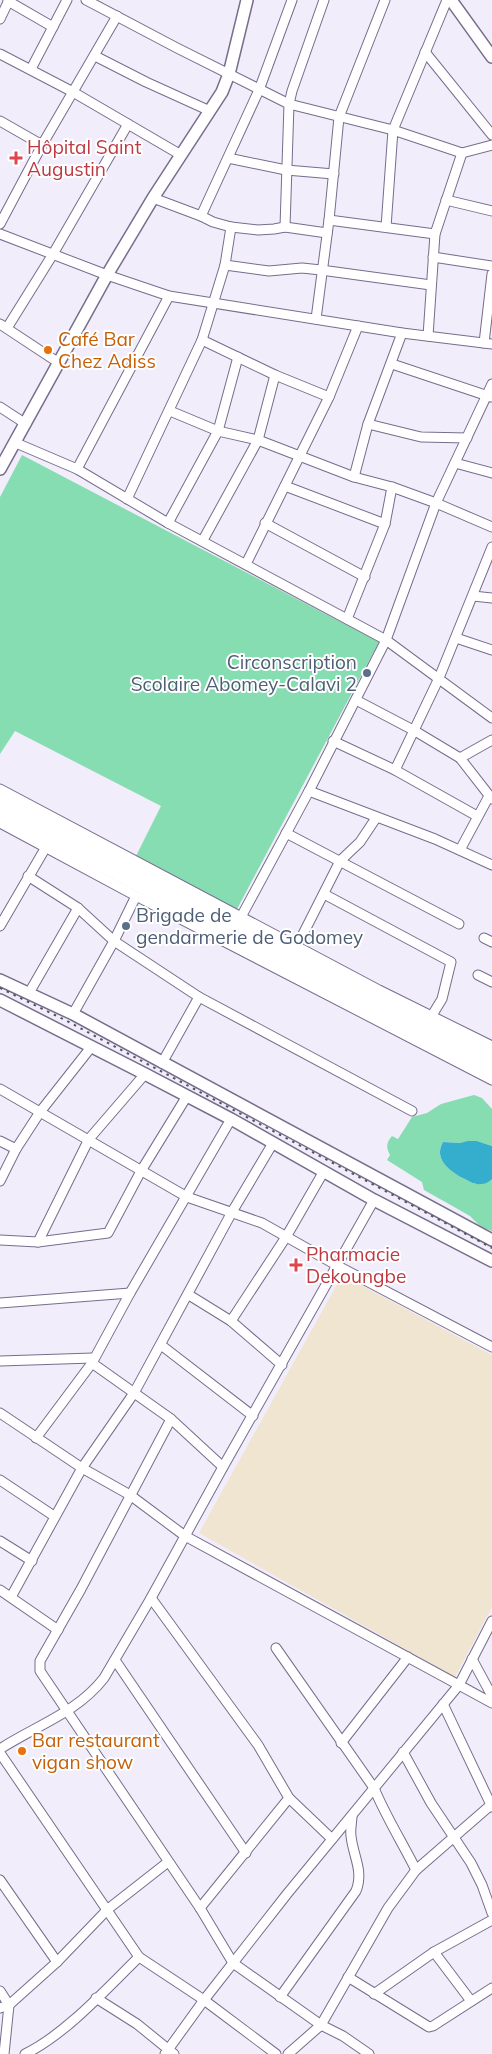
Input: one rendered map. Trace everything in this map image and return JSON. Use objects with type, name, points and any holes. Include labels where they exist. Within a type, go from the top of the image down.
[{"type":"highway","points":[[0,800],[492,1057]]},
{"type":"highway","points":[[1,822],[492,1069]]},
{"type":"main road","points":[[449,0],[492,57]]},
{"type":"main road","points":[[0,469],[107,275],[153,198],[222,92],[229,74],[246,1]]},
{"type":"main road","points":[[0,980],[72,1014],[492,1240]]},
{"type":"main road","points":[[0,1000],[187,1096],[374,1200],[492,1261]]},
{"type":"street","points":[[31,69],[67,0]]},
{"type":"street","points":[[86,0],[259,90],[290,104],[393,130],[462,153],[492,145]]},
{"type":"street","points":[[201,216],[259,90],[292,0]]},
{"type":"street","points":[[285,227],[290,104],[296,76],[324,0]]},
{"type":"street","points":[[316,319],[329,220],[339,117],[385,0]]},
{"type":"street","points":[[386,227],[393,130],[449,0]]},
{"type":"street","points":[[0,19],[9,1],[53,27]]},
{"type":"street","points":[[0,224],[42,145],[117,16]]},
{"type":"street","points":[[425,52],[492,134]]},
{"type":"street","points":[[0,54],[73,92],[181,155]]},
{"type":"street","points":[[95,56],[210,111]]},
{"type":"street","points":[[0,120],[42,145]]},
{"type":"street","points":[[58,363],[4,326],[54,254],[128,124]]},
{"type":"street","points":[[428,336],[435,234],[462,153]]},
{"type":"street","points":[[228,158],[286,170],[334,174]]},
{"type":"street","points":[[153,198],[213,222],[231,227],[258,230],[285,227],[327,233]]},
{"type":"street","points":[[446,200],[492,211]]},
{"type":"street","points":[[329,220],[435,234]]},
{"type":"street","points":[[127,498],[170,411],[202,340],[225,265],[231,227]]},
{"type":"street","points":[[0,234],[168,296],[402,333],[488,343],[492,274]]},
{"type":"street","points":[[433,257],[492,266]]},
{"type":"street","points":[[225,265],[269,271],[302,268],[431,285]]},
{"type":"street","points":[[77,470],[168,296]]},
{"type":"street","points":[[246,564],[329,397],[358,326]]},
{"type":"street","points":[[354,477],[368,424],[402,333]]},
{"type":"street","points":[[202,340],[275,375],[329,397]]},
{"type":"street","points":[[168,523],[218,431],[238,357]]},
{"type":"street","points":[[392,364],[489,397]]},
{"type":"street","points":[[203,540],[258,440],[275,375]]},
{"type":"street","points":[[241,917],[309,791],[386,640],[436,503],[489,397],[492,384]]},
{"type":"street","points":[[0,407],[26,424]]},
{"type":"street","points":[[170,411],[218,431],[258,440],[299,454],[354,477],[392,487],[492,527]]},
{"type":"street","points":[[368,424],[421,437],[467,438]]},
{"type":"street","points":[[16,442],[77,470],[168,523],[203,540],[386,640],[492,718]]},
{"type":"street","points":[[455,463],[492,473]]},
{"type":"street","points":[[285,486],[385,524]]},
{"type":"street","points":[[347,620],[385,524],[392,487]]},
{"type":"street","points":[[265,523],[365,577]]},
{"type":"street","points":[[395,770],[439,678],[492,547]]},
{"type":"street","points":[[473,596],[492,598]]},
{"type":"street","points":[[456,638],[492,650]]},
{"type":"street","points":[[356,700],[415,731],[460,758],[491,797],[477,816],[460,850]]},
{"type":"street","points":[[460,758],[492,740]]},
{"type":"street","points":[[334,741],[395,770],[477,816]]},
{"type":"street","points":[[0,789],[432,1017],[492,1046]]},
{"type":"street","points":[[309,791],[460,850],[492,865]]},
{"type":"street","points":[[297,946],[340,861],[360,842],[376,818]]},
{"type":"street","points":[[1,822],[136,896],[492,1080]]},
{"type":"street","points":[[286,833],[459,924]]},
{"type":"street","points":[[0,926],[46,847]]},
{"type":"street","points":[[28,876],[78,908],[114,941],[199,997],[412,1111]]},
{"type":"street","points":[[324,894],[451,962],[442,999],[432,1017]]},
{"type":"street","points":[[72,1014],[114,941],[136,896]]},
{"type":"street","points":[[29,993],[78,908]]},
{"type":"street","points":[[478,975],[492,982]]},
{"type":"street","points":[[162,1063],[199,997]]},
{"type":"street","points":[[0,1181],[16,1149],[40,1112],[92,1046]]},
{"type":"street","points":[[38,1242],[89,1139],[144,1074]]},
{"type":"street","points":[[0,1089],[187,1197],[262,1223],[338,1266],[492,1347]]},
{"type":"street","points":[[0,1240],[38,1242],[108,1233],[141,1171],[187,1096]]},
{"type":"street","points":[[36,1438],[93,1360],[130,1292],[231,1120]]},
{"type":"street","points":[[0,1141],[16,1149]]},
{"type":"street","points":[[11,1597],[82,1468],[134,1393],[189,1295],[232,1212],[273,1143]]},
{"type":"street","points":[[231,1321],[286,1237],[324,1171]]},
{"type":"street","points":[[276,2054],[204,2000],[139,1957],[1,1747],[68,1712],[98,1686],[151,1598],[374,1200]]},
{"type":"street","points":[[0,1303],[130,1292]]},
{"type":"street","points":[[189,1295],[231,1321],[282,1365]]},
{"type":"street","points":[[161,1344],[253,1416]]},
{"type":"street","points":[[0,1361],[93,1360],[134,1393],[171,1419],[223,1467]]},
{"type":"street","points":[[0,1413],[82,1468],[130,1494],[185,1536],[492,1702]]},
{"type":"street","points":[[171,1419],[40,1661],[40,1671],[200,1908],[233,1963],[321,2025],[343,2036],[369,2054]]},
{"type":"street","points":[[0,1480],[54,1516]]},
{"type":"street","points":[[0,1542],[32,1561]]},
{"type":"street","points":[[0,1590],[58,1630]]},
{"type":"street","points":[[151,1598],[258,1745],[289,1798],[332,1839]]},
{"type":"street","points":[[96,1998],[137,2024],[169,2052],[204,2000],[233,1963],[458,1685],[492,1621]]},
{"type":"street","points":[[276,1648],[374,1788],[384,1814],[404,1845],[416,1870]]},
{"type":"street","points":[[341,1743],[408,1657]]},
{"type":"street","points":[[472,1659],[492,1696]]},
{"type":"street","points":[[115,1660],[246,1853]]},
{"type":"street","points":[[288,2054],[321,2025],[388,1908],[416,1870],[454,1836],[492,1806],[443,1704]]},
{"type":"street","points":[[403,1752],[431,1803],[454,1836],[482,1884],[492,1913]]},
{"type":"street","points":[[200,1908],[289,1798]]},
{"type":"street","points":[[280,1997],[356,1891],[360,1881],[350,1835],[352,1815]]},
{"type":"street","points":[[5,2006],[57,1962],[108,1909],[168,1862]]},
{"type":"street","points":[[0,1880],[57,1962]]},
{"type":"street","points":[[374,1994],[434,1952],[492,1920]]},
{"type":"street","points":[[434,1952],[471,2001]]},
{"type":"street","points":[[25,2054],[44,2050],[139,1957]]},
{"type":"street","points":[[348,1977],[429,2027],[492,1988]]},
{"type":"street","points":[[0,1991],[5,2006],[4,2054]]},
{"type":"shaded area","points":[[344,1276],[492,1355],[492,1607],[455,1677],[199,1533],[340,1279]]},
{"type":"green space","points":[[22,455],[379,642],[237,909],[136,856],[161,806],[15,731],[0,754],[0,497]]},
{"type":"green space","points":[[474,1095],[482,1098],[492,1109],[492,1146],[477,1141],[443,1142],[440,1156],[448,1168],[475,1184],[492,1179],[492,1231],[481,1227],[470,1216],[424,1190],[422,1182],[387,1160],[390,1155],[387,1147],[389,1141],[392,1136],[398,1139],[412,1117],[427,1113],[441,1104]]},
{"type":"water","points":[[477,1141],[492,1146],[492,1179],[487,1183],[478,1184],[469,1181],[453,1172],[444,1164],[440,1154],[443,1142],[460,1143]]},
{"type":"railway","points":[[0,988],[65,1020],[492,1248]]},
{"type":"place","name":"Hôpital Saint Augustin","points":[[16,158]]},
{"type":"place","name":"Café Bar Chez Adiss","points":[[48,350]]},
{"type":"place","name":"Circonscription Scolaire Abomey-Calavi 2","points":[[367,673]]},
{"type":"place","name":"Brigade de gendarmerie de Godomey","points":[[126,926]]},
{"type":"place","name":"Pharmacie Dekoungbe","points":[[296,1265]]},
{"type":"place","name":"Bar restaurant vigan show","points":[[22,1751]]}]
